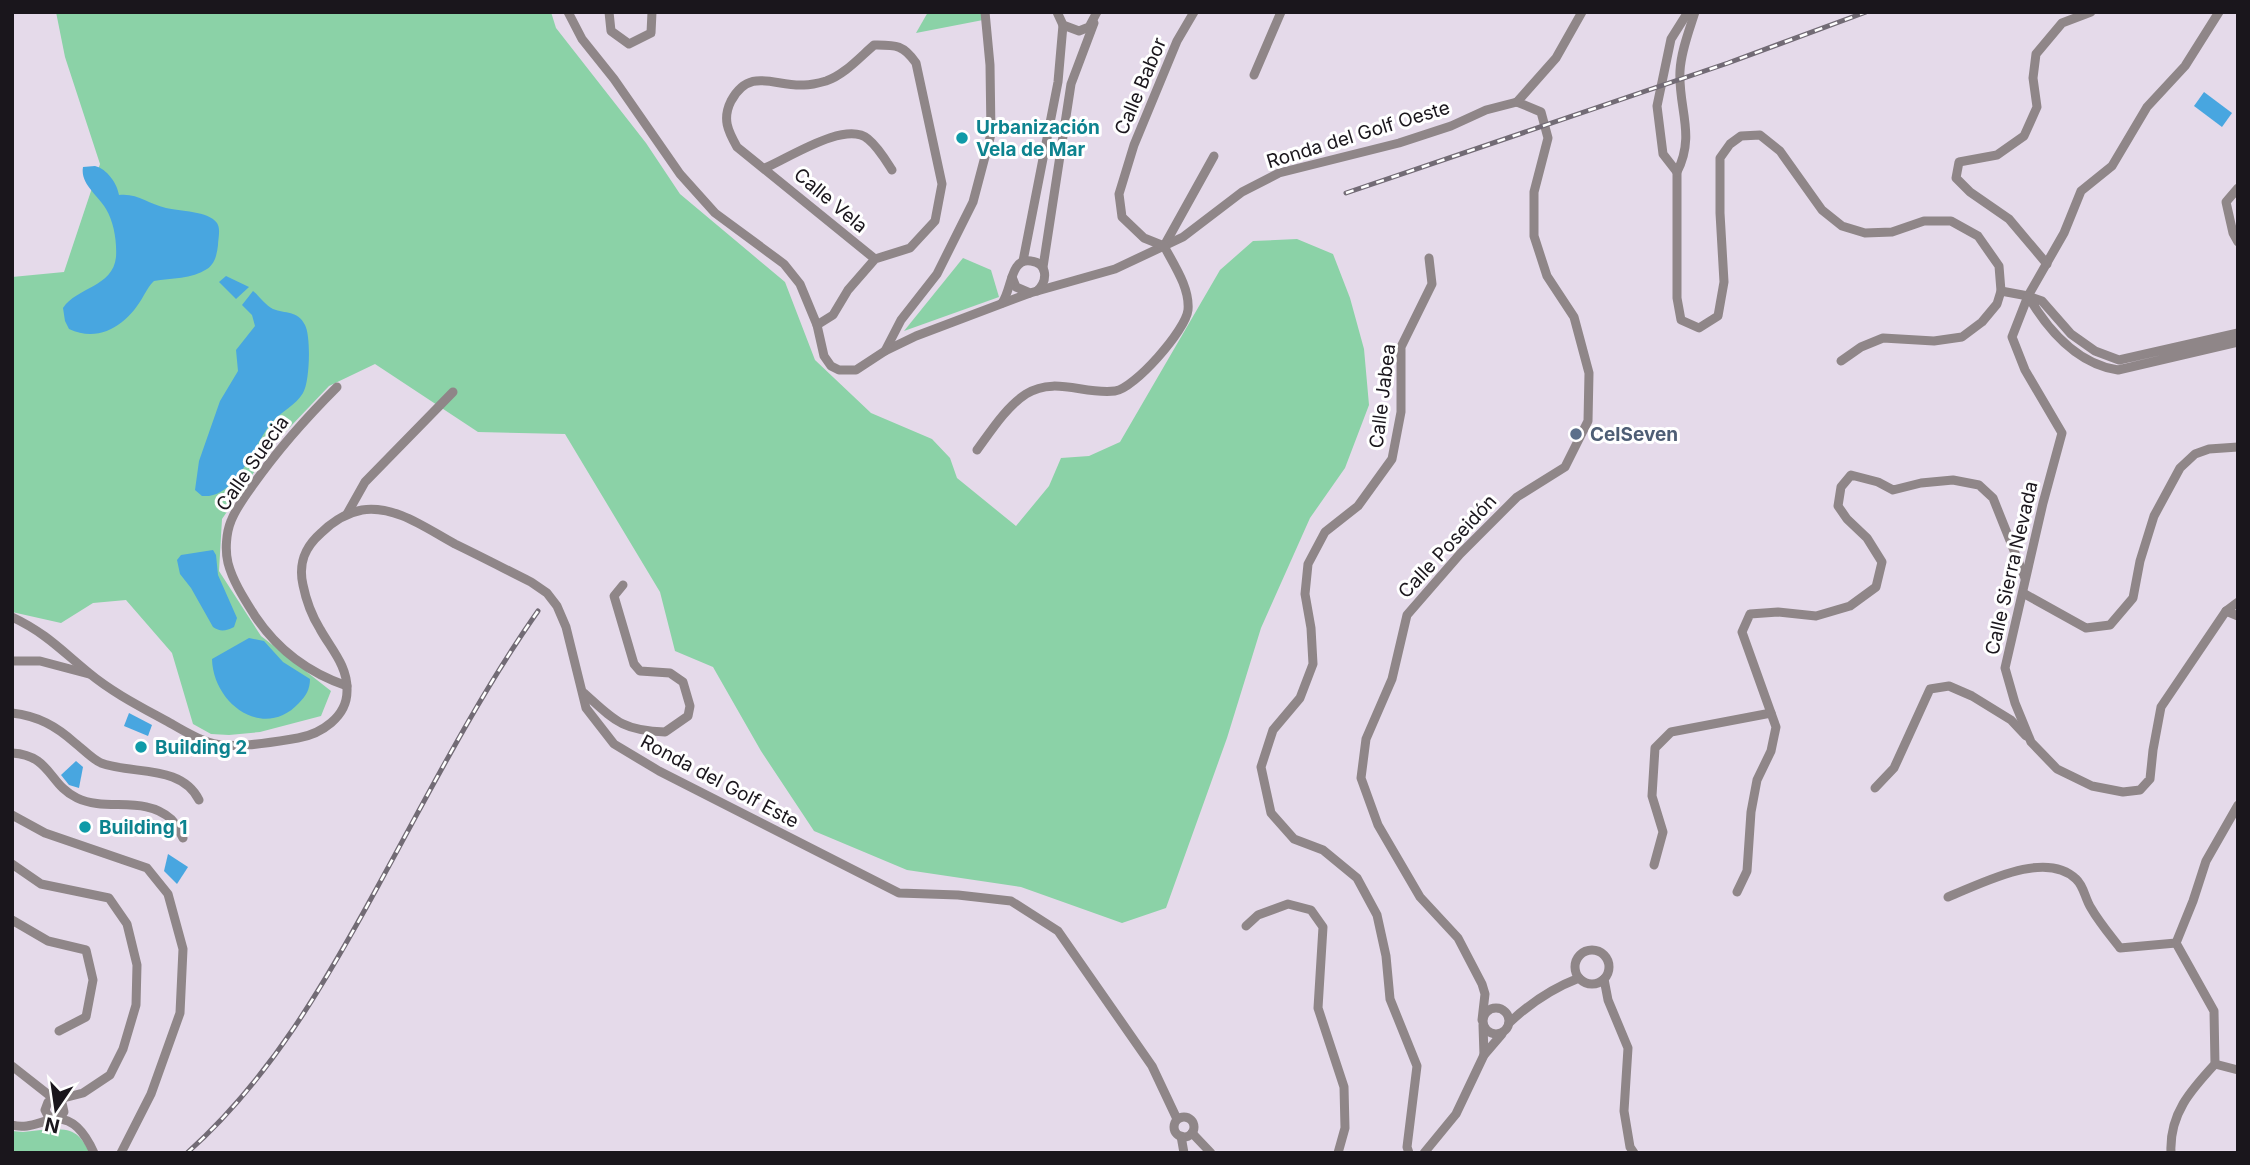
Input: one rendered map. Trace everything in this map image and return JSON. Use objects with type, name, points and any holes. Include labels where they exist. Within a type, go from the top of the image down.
[{"type":"street","name":"Ronda del Golf Oeste","points":[[568,12],[582,39],[614,79],[680,174],[715,213],[784,264],[800,284],[817,325],[824,356],[831,366],[839,370],[856,370],[885,351],[916,336],[1032,292],[1115,269],[1183,237],[1242,192],[1279,173],[1399,143],[1486,110],[1517,102]]},
{"type":"street","points":[[609,12],[611,31],[629,44],[651,33],[652,12]]},
{"type":"street","points":[[885,351],[901,320],[937,274],[973,202],[991,134],[990,65],[985,12]]},
{"type":"street","points":[[1023,261],[1058,82],[1063,25],[1057,12]]},
{"type":"street","name":"Calle Babor","points":[[1164,246],[1144,238],[1122,217],[1119,194],[1134,145],[1177,41],[1194,12]]},
{"type":"street","points":[[1254,75],[1282,12]]},
{"type":"street","points":[[1517,102],[1556,58],[1582,12]]},
{"type":"street","points":[[1677,172],[1663,154],[1657,106],[1671,39],[1688,12]]},
{"type":"street","points":[[1695,12],[1679,73],[1686,130],[1685,156],[1677,172],[1677,298],[1681,320],[1699,328],[1718,316],[1724,282],[1720,158],[1730,144],[1741,136],[1760,135],[1780,151],[1822,210],[1843,226],[1865,233],[1892,232],[1924,221],[1951,221],[1978,236],[1999,265],[2000,291],[1997,304],[1982,322],[1962,337],[1934,341],[1884,338],[1861,347],[1841,361]]},
{"type":"street","points":[[2047,264],[2029,246],[2009,219],[1970,192],[1956,178],[1959,162],[1997,155],[2024,136],[2037,107],[2033,78],[2036,54],[2062,23],[2091,12]]},
{"type":"street","name":"Calle Sierra Nevada","points":[[2219,12],[2185,66],[2147,107],[2112,166],[2081,191],[2064,233],[2028,296],[2012,337],[2025,370],[2062,433],[2005,668],[2015,703],[2031,742],[2057,769],[2092,786],[2123,792],[2140,789],[2150,779],[2161,707],[2226,611]]},
{"type":"street","points":[[1063,25],[1073,31],[1079,31],[1096,16]]},
{"type":"street","points":[[1012,277],[1020,290],[1032,292],[1042,286],[1071,84],[1096,16]]},
{"type":"street","name":"Calle Vela","points":[[817,325],[833,315],[848,290],[875,260],[911,248],[935,221],[942,184],[916,63],[908,51],[895,45],[874,45],[828,80],[804,85],[761,79],[745,84],[735,94],[725,113],[728,131],[737,147],[875,260]]},
{"type":"street","name":"Calle Poseidón","points":[[1503,1011],[1485,994],[1458,938],[1420,897],[1378,825],[1361,778],[1366,739],[1392,679],[1407,615],[1460,554],[1517,497],[1564,467],[1588,421],[1590,373],[1574,317],[1547,276],[1534,236],[1534,192],[1548,138],[1541,112],[1517,102]]},
{"type":"street","name":"Calle Vela","points":[[765,168],[839,133],[853,132],[867,137],[892,170]]},
{"type":"street","points":[[977,450],[1000,419],[1026,395],[1044,387],[1061,385],[1098,392],[1119,391],[1143,374],[1179,330],[1188,311],[1183,281],[1164,246],[1214,156]]},
{"type":"street","points":[[2238,188],[2226,202],[2233,233],[2238,242]]},
{"type":"street","name":"Calle Jabea","points":[[1409,1153],[1407,1147],[1417,1066],[1390,999],[1386,956],[1377,915],[1357,878],[1323,850],[1294,839],[1271,813],[1261,767],[1272,730],[1300,698],[1312,664],[1311,628],[1305,594],[1308,564],[1325,532],[1358,506],[1392,459],[1401,412],[1401,347],[1432,284],[1429,258]]},
{"type":"street","points":[[1000,304],[1007,297],[1015,267],[1023,261],[1034,261],[1057,282],[1066,283]]},
{"type":"street","points":[[2000,291],[2042,301],[2071,334],[2095,351],[2119,360],[2238,333]]},
{"type":"street","points":[[2028,296],[2063,342],[2099,367],[2118,370],[2238,342]]},
{"type":"street","name":"Calle Suecia","points":[[337,387],[280,446],[241,502],[230,523],[227,549],[228,563],[260,624],[278,644],[305,666],[347,686]]},
{"type":"street","points":[[12,617],[52,640],[90,675],[138,706],[209,743],[225,745],[283,741],[305,737],[325,728],[336,718],[344,704],[347,686],[337,654],[320,630],[309,605],[300,570],[304,555],[310,544],[347,514],[365,482],[453,392]]},
{"type":"street","points":[[2022,593],[2086,628],[2110,625],[2133,598],[2140,561],[2154,516],[2180,468],[2195,454],[2209,449],[2238,447]]},
{"type":"street","points":[[1737,892],[1746,871],[1751,812],[1757,780],[1771,751],[1776,727],[1742,632],[1750,614],[1779,612],[1816,616],[1850,606],[1876,587],[1882,562],[1867,538],[1838,506],[1841,487],[1851,475],[1878,482],[1893,490],[1921,483],[1953,480],[1979,485],[1993,498],[2025,578]]},
{"type":"street","name":"Ronda del Golf Este","points":[[347,514],[379,510],[403,516],[531,582],[547,593],[557,606],[566,627],[586,708],[614,744],[659,771],[899,893],[958,895],[1011,901],[1058,931],[1152,1066],[1177,1119]]},
{"type":"street","points":[[582,692],[616,722],[631,729],[665,732],[688,716],[690,706],[683,682],[670,673],[640,671],[634,664],[614,596],[623,585]]},
{"type":"street","points":[[2226,611],[2238,603]]},
{"type":"street","points":[[2226,611],[2238,616]]},
{"type":"street","points":[[12,661],[40,661],[90,675]]},
{"type":"street","points":[[1875,788],[1894,768],[1930,690],[1949,686],[1972,696],[2011,720],[2031,742]]},
{"type":"street","points":[[12,713],[37,717],[61,730],[98,762],[122,768],[150,770],[180,780],[194,789],[199,800]]},
{"type":"street","points":[[1654,865],[1663,832],[1652,796],[1656,748],[1671,732],[1771,713]]},
{"type":"street","points":[[12,753],[26,753],[45,765],[77,799],[152,808],[172,820],[183,838]]},
{"type":"street","points":[[2176,943],[2206,861],[2238,805]]},
{"type":"street","points":[[12,815],[45,833],[147,868],[168,894],[183,949],[180,1013],[151,1094],[121,1153]]},
{"type":"street","points":[[12,864],[41,884],[109,898],[127,924],[136,965],[136,1005],[123,1049],[110,1075],[83,1093],[48,1102],[45,1110],[48,1116],[71,1122],[84,1132],[94,1153]]},
{"type":"street","points":[[1948,897],[2013,871],[2041,867],[2064,870],[2078,881],[2091,908],[2120,948],[2176,943]]},
{"type":"street","points":[[1246,926],[1258,915],[1288,904],[1311,910],[1323,928],[1318,1008],[1344,1087],[1345,1128],[1338,1153]]},
{"type":"street","points":[[12,920],[48,942],[86,950],[93,980],[86,1017],[59,1031]]},
{"type":"street","points":[[2171,1153],[2175,1122],[2187,1094],[2215,1064],[2214,1011],[2176,943]]},
{"type":"street","points":[[1577,974],[1576,961],[1582,953],[1598,951],[1607,959],[1604,979],[1608,1000],[1628,1048],[1624,1111],[1633,1153]]},
{"type":"street","points":[[1577,974],[1608,1000]]},
{"type":"street","points":[[1424,1153],[1456,1114],[1484,1055],[1509,1023],[1577,974]]},
{"type":"street","points":[[1591,984],[1604,979]]},
{"type":"street","points":[[1484,1055],[1485,994]]},
{"type":"street","points":[[1483,1022],[1489,1010],[1521,1012]]},
{"type":"street","points":[[1503,1011],[1509,1023]]},
{"type":"street","points":[[1483,1022],[1488,1032],[1502,1034]]},
{"type":"street","points":[[2215,1064],[2238,1070]]},
{"type":"street","points":[[12,1066],[54,1099]]},
{"type":"street","points":[[1184,1153],[1181,1136],[1173,1128],[1177,1119],[1184,1116],[1190,1119],[1194,1124],[1192,1133]]},
{"type":"street","points":[[12,1125],[26,1127],[54,1118]]},
{"type":"street","points":[[1181,1136],[1192,1133]]},
{"type":"street","points":[[1192,1133],[1211,1153]]},
{"type":"green space","points":[[56,12],[551,12],[556,28],[646,143],[680,194],[785,282],[815,360],[871,413],[932,439],[950,458],[957,478],[1016,526],[1049,486],[1061,458],[1089,456],[1120,442],[1220,270],[1253,241],[1297,239],[1333,254],[1350,298],[1364,349],[1369,405],[1345,468],[1310,518],[1261,628],[1227,738],[1166,908],[1122,923],[1021,887],[907,870],[814,831],[761,751],[713,667],[675,651],[660,592],[565,434],[478,432],[375,364],[329,386],[272,446],[222,519],[219,571],[261,636],[331,691],[321,716],[260,732],[211,734],[193,724],[172,653],[126,600],[93,603],[61,623],[12,612],[12,277],[64,272],[100,164],[65,57]]},
{"type":"green space","points":[[928,12],[983,12],[983,20],[916,33]]},
{"type":"green space","points":[[963,258],[991,270],[999,297],[904,331]]},
{"type":"green space","points":[[50,1129],[75,1133],[90,1153],[12,1153],[12,1131]]},
{"type":"water","points":[[2204,92],[2232,113],[2222,127],[2194,106]]},
{"type":"water","points":[[95,166],[111,177],[119,195],[207,216],[217,223],[219,231],[216,255],[210,267],[188,276],[154,281],[138,305],[122,322],[103,332],[92,334],[69,329],[63,308],[77,295],[102,281],[113,267],[116,257],[109,214],[84,179],[83,167]]},
{"type":"water","points":[[226,276],[249,287],[236,299],[219,282]]},
{"type":"water","points":[[253,291],[270,308],[295,315],[305,325],[309,348],[305,387],[296,401],[272,422],[235,480],[214,495],[202,496],[195,490],[199,461],[220,401],[238,371],[236,350],[255,326],[252,315],[242,305]]},
{"type":"water","points":[[213,550],[218,575],[237,618],[234,627],[226,630],[213,627],[180,574],[177,560],[181,555]]},
{"type":"water","points":[[249,638],[264,641],[283,662],[310,679],[304,698],[285,714],[256,718],[231,703],[221,690],[212,659]]},
{"type":"water","points":[[129,713],[152,725],[148,736],[124,726]]},
{"type":"water","points":[[76,761],[83,767],[79,788],[69,785],[61,775]]},
{"type":"water","points":[[168,854],[188,867],[177,884],[164,871]]},
{"type":"railway","points":[[1346,193],[1728,63],[1866,12]]},
{"type":"railway","points":[[187,1153],[244,1094],[294,1028],[358,922],[474,712],[538,611]]},
{"type":"place","name":"Urbanización Vela de Mar","points":[[962,138]]},
{"type":"place","name":"CelSeven","points":[[1576,434]]},
{"type":"place","name":"Building 2","points":[[141,747]]},
{"type":"place","name":"Building 1","points":[[85,827]]}]
